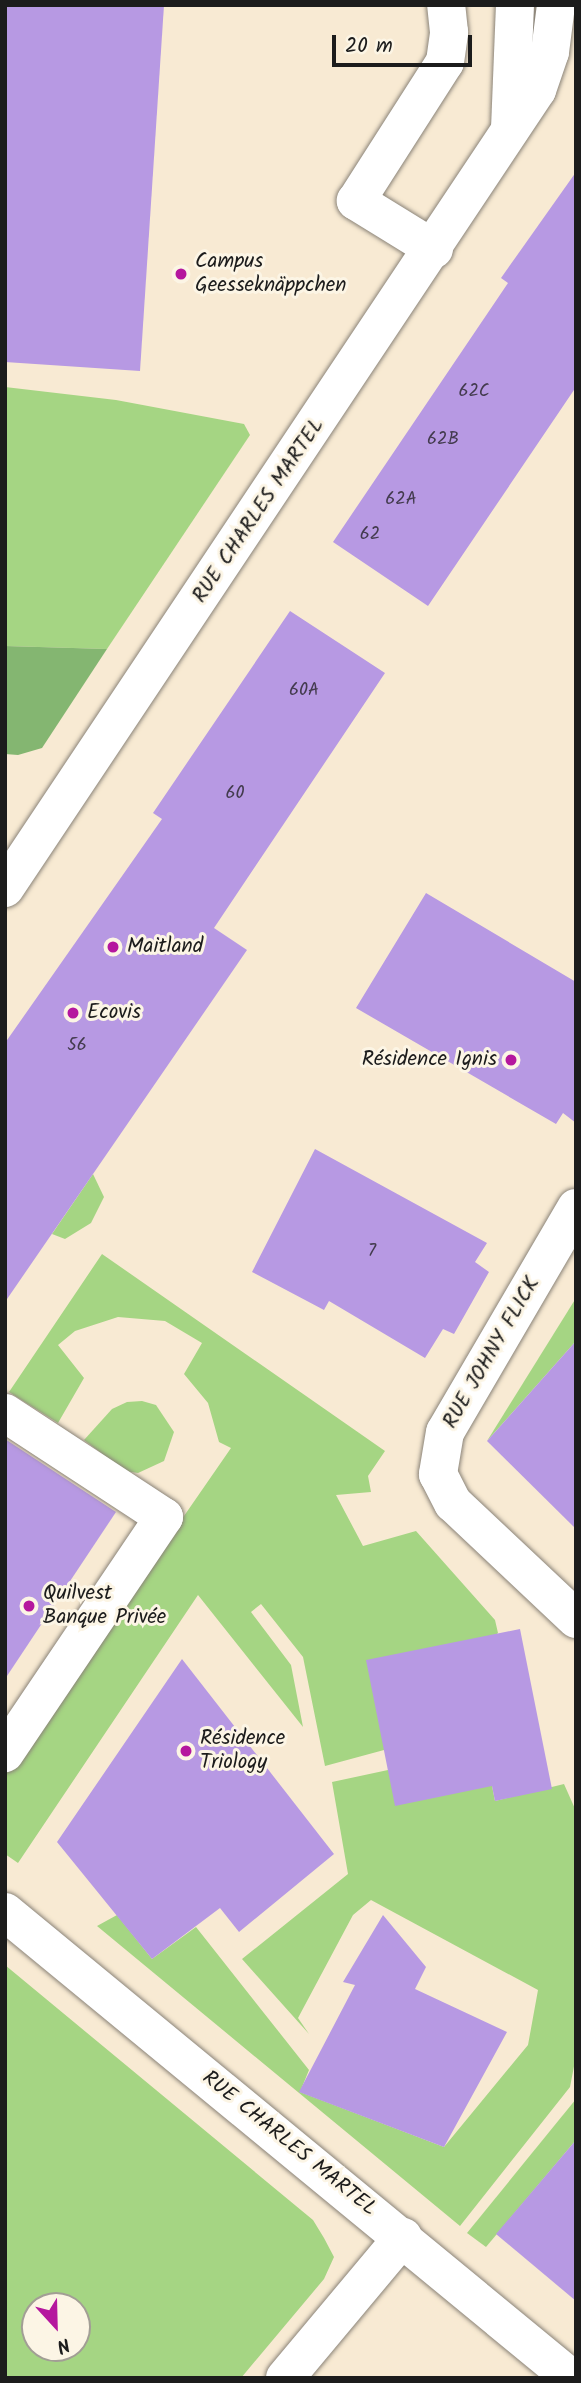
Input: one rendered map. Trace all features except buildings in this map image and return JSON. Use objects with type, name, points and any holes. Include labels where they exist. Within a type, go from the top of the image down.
[{"type":"street","points":[[434,249],[356,201],[445,62],[449,32],[446,5]]},
{"type":"street","name":"RUE CHARLES MARTEL","points":[[509,131],[515,5]]},
{"type":"street","name":"RUE CHARLES MARTEL","points":[[5,888],[434,249],[537,90],[550,52],[556,5]]},
{"type":"street","name":"RUE JOHNY FLICK","points":[[576,1208],[445,1432],[438,1474],[462,1513],[576,1619]]},
{"type":"street","points":[[5,1413],[164,1517],[5,1753]]},
{"type":"street","name":"RUE CHARLES MARTEL","points":[[5,1912],[403,2237],[570,2378]]},
{"type":"street","points":[[285,2378],[403,2237]]},
{"type":"green space","points":[[5,387],[116,400],[244,424],[250,435],[107,649],[5,646]]},
{"type":"green space","points":[[5,646],[107,649],[42,748],[18,755],[5,754]]},
{"type":"green space","points":[[93,1174],[104,1197],[91,1223],[65,1239],[52,1234]]},
{"type":"green space","points":[[102,1254],[385,1451],[368,1476],[371,1492],[336,1495],[363,1546],[416,1531],[495,1620],[498,1633],[384,1750],[325,1766],[303,1657],[261,1604],[251,1612],[291,1665],[303,1727],[198,1595],[18,1863],[5,1854],[5,1775],[231,1448],[219,1442],[208,1403],[184,1374],[202,1343],[165,1321],[118,1317],[75,1331],[58,1345],[84,1378],[58,1423],[9,1392]]},
{"type":"green space","points":[[576,1298],[576,1341],[487,1441]]},
{"type":"green space","points":[[142,1401],[156,1405],[174,1432],[164,1461],[138,1473],[125,1471],[84,1440],[112,1409],[127,1402]]},
{"type":"green space","points":[[388,1770],[492,1786],[495,1801],[564,1784],[576,1811],[576,2056],[570,2087],[460,2226],[97,1926],[117,1915],[152,1959],[196,1927],[309,2070],[300,2092],[444,2147],[528,2045],[538,1990],[371,1900],[353,1915],[298,2018],[309,2034],[242,1959],[348,1874],[332,1782]]},
{"type":"green space","points":[[5,1965],[313,2220],[324,2238],[334,2257],[324,2279],[241,2378],[5,2378]]},
{"type":"green space","points":[[576,2099],[576,2140],[486,2247],[467,2233]]},
{"type":"place","name":"Campus Geesseknäppchen","points":[[181,274]]},
{"type":"place","name":"Maitland","points":[[113,947]]},
{"type":"place","name":"Ecovis","points":[[73,1013]]},
{"type":"place","name":"Résidence Ignis","points":[[511,1060]]},
{"type":"place","name":"Quilvest Banque Privée","points":[[29,1606]]},
{"type":"place","name":"Résidence Triology","points":[[186,1751]]}]
